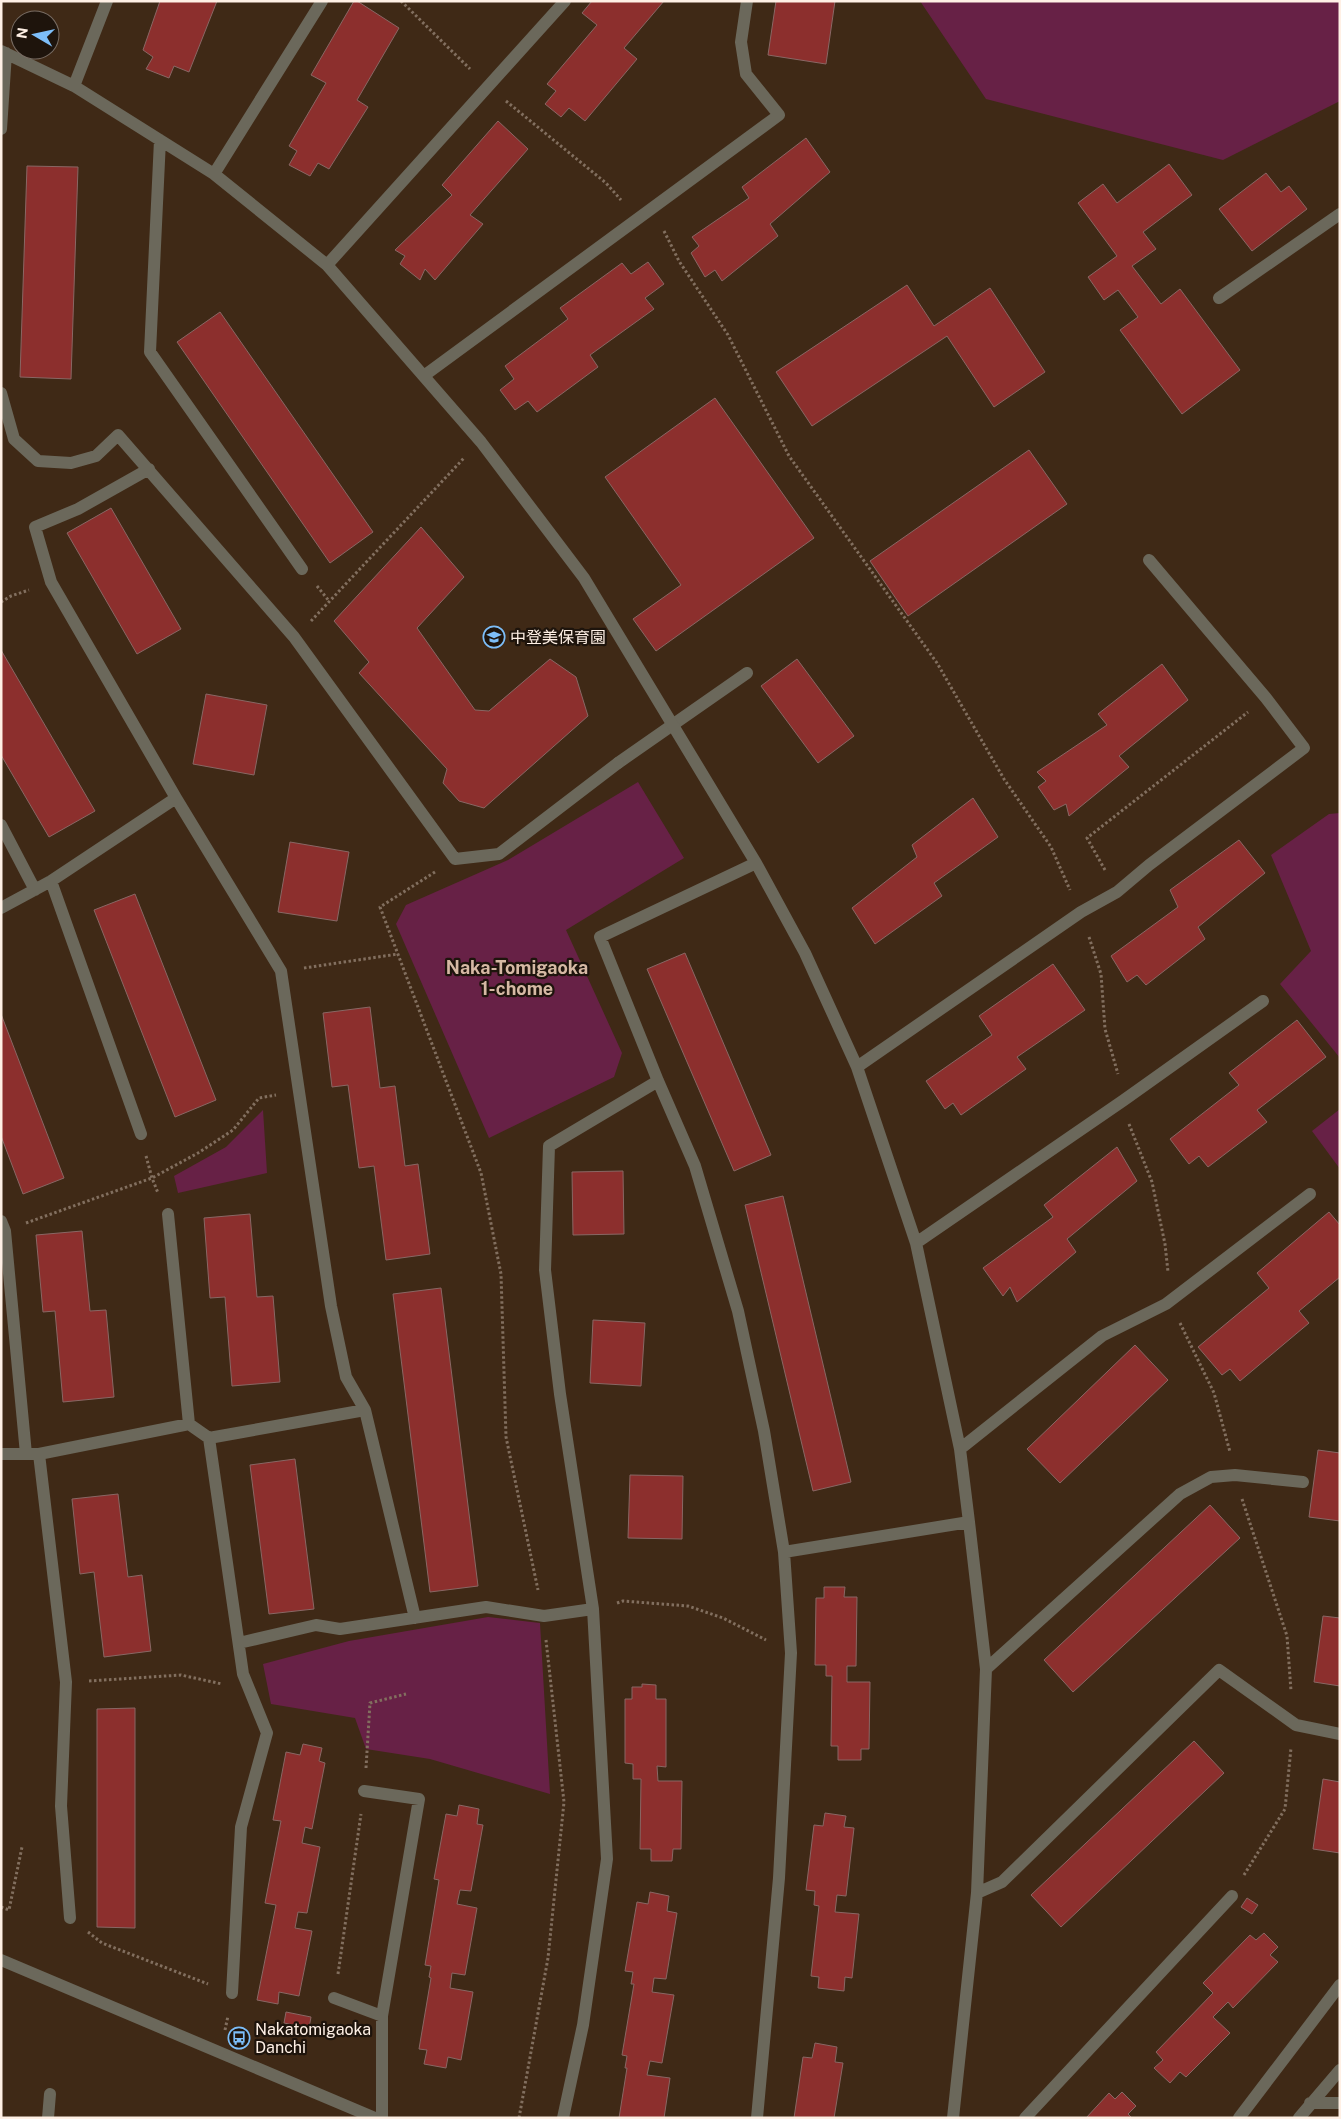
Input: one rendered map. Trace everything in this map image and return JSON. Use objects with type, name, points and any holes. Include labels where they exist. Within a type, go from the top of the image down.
[{"type":"street","points":[[74,86],[107,1]]},
{"type":"street","points":[[214,174],[322,1]]},
{"type":"street","points":[[327,265],[565,1]]},
{"type":"street","points":[[425,375],[778,115],[746,74],[741,42],[747,1]]},
{"type":"street","points":[[1,129],[4,52],[74,86],[214,174],[327,265],[425,375],[481,442],[584,578],[756,863],[805,953],[857,1067],[916,1243],[960,1449],[986,1669],[977,1893],[953,2118]]},
{"type":"street","points":[[160,140],[150,352],[302,569]]},
{"type":"street","points":[[1219,298],[1340,214]]},
{"type":"street","points":[[1,392],[14,439],[38,461],[71,464],[96,456],[118,434],[294,637],[455,859],[499,854],[618,763],[746,673]]},
{"type":"street","points":[[149,469],[78,509],[35,527],[51,582],[176,798],[281,971],[331,1306],[346,1377],[364,1410],[415,1618]]},
{"type":"street","points":[[857,1067],[1081,912],[1117,892],[1149,865],[1304,748],[1266,698],[1148,560]]},
{"type":"street","points":[[1,908],[51,881],[176,798]]},
{"type":"street","points":[[1,825],[35,890]]},
{"type":"street","points":[[756,863],[600,937],[658,1081],[695,1166],[738,1311],[764,1431],[784,1552],[791,1653],[779,1878],[757,2118]]},
{"type":"street","points":[[51,881],[141,1134]]},
{"type":"street","points":[[916,1243],[1124,1100],[1263,1001]]},
{"type":"street","points":[[563,2118],[583,2025],[607,1859],[593,1610],[560,1394],[546,1270],[549,1146],[658,1081]]},
{"type":"street","points":[[960,1449],[1102,1336],[1166,1304],[1310,1194]]},
{"type":"street","points":[[168,1214],[189,1424]]},
{"type":"street","points":[[3,1226],[66,1682],[61,1806],[70,1918]]},
{"type":"street","points":[[1,1454],[33,1454],[189,1424],[210,1438],[364,1410]]},
{"type":"street","points":[[210,1438],[243,1674],[267,1733],[241,1827],[232,1993]]},
{"type":"street","points":[[986,1669],[1180,1494],[1211,1477],[1236,1475],[1303,1482]]},
{"type":"street","points":[[784,1552],[969,1522]]},
{"type":"street","points":[[239,1643],[316,1625],[340,1629],[486,1607],[544,1616],[593,1610]]},
{"type":"street","points":[[977,1893],[1002,1882],[1219,1670],[1296,1725],[1340,1734]]},
{"type":"street","points":[[364,1791],[419,1799],[382,2016],[382,2118]]},
{"type":"street","points":[[1026,2118],[1232,1896]]},
{"type":"street","points":[[1,1960],[375,2118]]},
{"type":"street","points":[[1239,2118],[1340,1985]]},
{"type":"street","points":[[334,1998],[382,2016]]},
{"type":"street","points":[[1299,2118],[1340,2070]]},
{"type":"street","points":[[48,2118],[50,2094]]},
{"type":"street","points":[[1310,2103],[1340,2103]]},
{"type":"path","points":[[401,1],[462,62],[606,183],[628,207],[652,209],[680,261],[728,335],[789,456],[938,663],[1004,779],[1051,847],[1081,912],[1101,974],[1106,1029],[1124,1100],[1126,1116],[1154,1191],[1165,1244],[1169,1287],[1166,1304],[1174,1311],[1214,1393],[1236,1475],[1287,1636],[1292,1706],[1296,1725],[1292,1742],[1286,1809],[1232,1896]]},
{"type":"path","points":[[294,637],[455,466],[481,442]]},
{"type":"path","points":[[1117,892],[1087,838],[1266,698]]},
{"type":"path","points":[[455,859],[380,907],[481,1174],[501,1274],[506,1437],[544,1616],[564,1802],[548,1958],[519,2118]]},
{"type":"path","points":[[281,971],[398,954]]},
{"type":"path","points":[[3,1226],[152,1178],[233,1130],[259,1098],[299,1091]]},
{"type":"path","points":[[141,1134],[152,1178],[168,1214]]},
{"type":"path","points":[[593,1610],[623,1601],[688,1606],[723,1618],[791,1653]]},
{"type":"path","points":[[66,1682],[181,1675],[224,1685],[243,1674]]},
{"type":"path","points":[[334,1998],[364,1791],[370,1703],[406,1694]]},
{"type":"path","points":[[1,1907],[9,1910],[22,1847]]},
{"type":"path","points":[[70,1918],[102,1943],[232,1993],[221,2052]]},
{"type":"shaded area","points":[[920,1],[1340,1],[1340,101],[1223,160],[986,99]]},
{"type":"shaded area","points":[[638,782],[684,858],[566,930],[622,1053],[614,1077],[489,1138],[396,924],[406,905],[508,860]]},
{"type":"shaded area","points":[[1340,813],[1340,1058],[1280,984],[1311,951],[1271,855],[1329,814]]},
{"type":"shaded area","points":[[1340,1109],[1340,1169],[1312,1131]]},
{"type":"shaded area","points":[[263,1110],[267,1173],[178,1193],[174,1176],[226,1147]]},
{"type":"shaded area","points":[[488,1617],[540,1623],[550,1794],[430,1759],[366,1749],[355,1718],[271,1704],[263,1664],[349,1641]]},
{"type":"building","points":[[160,1],[217,1],[189,72],[174,66],[169,78],[146,69],[153,57],[143,50]]},
{"type":"building","points":[[354,1],[357,1],[399,28],[357,100],[368,107],[329,169],[318,163],[310,176],[289,165],[297,151],[289,146],[326,83],[311,75]]},
{"type":"building","points":[[592,1],[664,1],[624,48],[637,59],[585,121],[569,108],[561,117],[545,104],[556,91],[547,84],[597,25],[582,13]]},
{"type":"building","points":[[776,1],[835,1],[826,64],[768,55]]},
{"type":"building","points":[[498,121],[528,149],[470,215],[483,224],[435,280],[425,269],[420,280],[400,264],[405,256],[395,250],[452,195],[442,185]]},
{"type":"building","points":[[806,138],[830,172],[770,224],[778,236],[722,281],[715,270],[705,277],[691,253],[699,246],[692,237],[749,198],[742,187]]},
{"type":"building","points":[[1169,164],[1192,195],[1143,232],[1156,249],[1132,266],[1161,304],[1180,289],[1240,370],[1182,414],[1120,330],[1138,317],[1118,290],[1104,300],[1088,277],[1117,256],[1078,203],[1103,184],[1117,203]]},
{"type":"building","points":[[27,166],[78,167],[71,379],[20,377]]},
{"type":"building","points":[[1266,173],[1281,192],[1289,186],[1307,209],[1252,251],[1219,209]]},
{"type":"building","points":[[648,262],[664,284],[645,298],[654,309],[590,355],[598,367],[537,412],[528,401],[515,410],[500,390],[514,379],[505,366],[568,319],[560,308],[622,263],[631,274]]},
{"type":"building","points":[[907,285],[934,326],[990,288],[1045,372],[994,407],[947,336],[812,426],[776,372]]},
{"type":"building","points":[[220,312],[373,532],[330,563],[177,342]]},
{"type":"building","points":[[715,398],[814,538],[656,651],[633,619],[681,585],[605,477]]},
{"type":"building","points":[[1029,450],[1067,504],[908,616],[870,561]]},
{"type":"building","points":[[111,508],[181,629],[137,654],[67,533]]},
{"type":"building","points":[[421,527],[464,577],[417,628],[475,710],[489,711],[550,659],[576,677],[588,716],[484,808],[459,801],[443,783],[447,769],[359,673],[369,662],[334,621]]},
{"type":"building","points":[[1,650],[95,811],[49,837],[1,755]]},
{"type":"building","points":[[797,659],[854,736],[818,763],[761,686]]},
{"type":"building","points":[[1162,664],[1188,700],[1119,756],[1129,767],[1069,816],[1066,804],[1054,810],[1038,787],[1046,781],[1037,772],[1107,725],[1098,714]]},
{"type":"building","points":[[206,694],[267,705],[254,775],[193,764]]},
{"type":"building","points":[[973,798],[998,837],[934,883],[942,896],[875,944],[852,908],[917,857],[912,845]]},
{"type":"building","points":[[1239,840],[1265,873],[1198,927],[1205,939],[1146,985],[1137,975],[1127,982],[1111,956],[1178,907],[1170,890]]},
{"type":"building","points":[[290,842],[349,852],[337,921],[278,912]]},
{"type":"building","points":[[135,894],[216,1100],[175,1117],[94,910]]},
{"type":"building","points":[[685,953],[771,1155],[734,1171],[647,969]]},
{"type":"building","points":[[1053,964],[1085,1010],[1017,1057],[1026,1069],[961,1115],[953,1103],[945,1109],[926,1081],[992,1035],[979,1016]]},
{"type":"building","points":[[370,1007],[380,1088],[395,1086],[405,1166],[418,1164],[430,1254],[386,1260],[374,1166],[359,1168],[348,1085],[332,1087],[323,1013]]},
{"type":"building","points":[[1,1014],[64,1178],[23,1194],[1,1136]]},
{"type":"building","points":[[1297,1020],[1326,1057],[1257,1110],[1267,1122],[1208,1167],[1199,1156],[1189,1164],[1170,1139],[1239,1085],[1229,1073]]},
{"type":"building","points":[[1117,1147],[1137,1181],[1067,1239],[1076,1252],[1017,1302],[1010,1287],[1003,1296],[983,1268],[1053,1217],[1044,1205]]},
{"type":"building","points":[[623,1171],[624,1234],[573,1235],[572,1172]]},
{"type":"building","points":[[783,1196],[851,1482],[813,1491],[745,1205]]},
{"type":"building","points":[[1329,1212],[1340,1225],[1340,1277],[1299,1311],[1309,1323],[1240,1381],[1230,1369],[1222,1375],[1198,1347],[1269,1288],[1257,1273]]},
{"type":"building","points":[[250,1214],[257,1297],[273,1296],[280,1382],[232,1386],[225,1297],[210,1298],[204,1218]]},
{"type":"building","points":[[82,1231],[90,1311],[106,1310],[114,1397],[63,1402],[55,1311],[43,1312],[36,1235]]},
{"type":"building","points":[[441,1288],[478,1586],[430,1592],[393,1294]]},
{"type":"building","points":[[593,1320],[645,1323],[641,1386],[590,1383]]},
{"type":"building","points":[[1135,1345],[1168,1380],[1060,1483],[1027,1449]]},
{"type":"building","points":[[1318,1450],[1340,1453],[1340,1521],[1309,1517]]},
{"type":"building","points":[[295,1459],[314,1609],[269,1614],[250,1465]]},
{"type":"building","points":[[630,1475],[683,1476],[682,1539],[628,1538]]},
{"type":"building","points":[[118,1494],[128,1577],[142,1575],[151,1651],[104,1657],[94,1572],[80,1574],[72,1499]]},
{"type":"building","points":[[1210,1505],[1240,1538],[1073,1692],[1044,1660]]},
{"type":"building","points":[[824,1587],[845,1587],[844,1597],[857,1597],[856,1666],[847,1666],[847,1682],[870,1682],[869,1749],[861,1749],[861,1760],[838,1760],[838,1746],[831,1746],[832,1676],[826,1676],[826,1665],[815,1665],[816,1598],[824,1598]]},
{"type":"building","points":[[1323,1616],[1340,1618],[1340,1686],[1314,1682]]},
{"type":"building","points":[[642,1684],[656,1685],[656,1699],[666,1699],[666,1767],[657,1766],[658,1781],[682,1781],[681,1849],[673,1849],[672,1861],[651,1861],[651,1849],[640,1849],[641,1779],[633,1779],[633,1764],[625,1763],[625,1699],[632,1699],[632,1687],[642,1687]]},
{"type":"building","points":[[135,1708],[135,1928],[97,1927],[97,1709]]},
{"type":"building","points":[[1194,1741],[1224,1773],[1061,1927],[1031,1895]]},
{"type":"building","points":[[303,1744],[322,1748],[319,1761],[325,1763],[312,1829],[305,1827],[302,1843],[320,1847],[307,1913],[298,1912],[295,1928],[312,1931],[299,1996],[279,1992],[278,2004],[257,2000],[276,1905],[265,1903],[281,1821],[273,1820],[286,1752],[300,1755]]},
{"type":"building","points":[[1323,1779],[1340,1782],[1340,1853],[1313,1849]]},
{"type":"building","points":[[459,1805],[479,1809],[477,1824],[483,1825],[471,1891],[460,1890],[457,1904],[477,1908],[465,1975],[452,1973],[450,1988],[473,1992],[461,2060],[448,2057],[446,2068],[424,2064],[427,2050],[419,2049],[431,1978],[429,1977],[431,1966],[425,1965],[439,1880],[434,1879],[446,1814],[457,1816]]},
{"type":"building","points":[[825,1813],[846,1816],[844,1827],[854,1828],[846,1896],[837,1895],[835,1912],[859,1914],[852,1978],[845,1977],[844,1991],[818,1988],[819,1977],[811,1976],[819,1906],[814,1905],[815,1891],[806,1890],[814,1825],[823,1826]]},
{"type":"building","points":[[650,1892],[669,1896],[667,1911],[677,1913],[666,1979],[654,1978],[652,1992],[674,1995],[662,2063],[650,2061],[647,2075],[670,2078],[664,2118],[619,2118],[627,2068],[625,2068],[627,2056],[622,2055],[634,1984],[631,1984],[633,1972],[625,1971],[637,1902],[648,1904]]},
{"type":"building","points":[[1247,1898],[1258,1905],[1252,1914],[1241,1907]]},
{"type":"building","points":[[1264,1933],[1278,1947],[1270,1955],[1278,1962],[1233,2008],[1228,2002],[1213,2017],[1230,2033],[1186,2077],[1180,2072],[1170,2083],[1154,2068],[1163,2060],[1156,2052],[1213,1993],[1203,1983],[1250,1935],[1256,1940]]},
{"type":"building","points":[[286,2012],[311,2017],[309,2028],[284,2023]]},
{"type":"building","points":[[815,2043],[837,2047],[835,2062],[843,2063],[834,2118],[794,2118],[803,2057],[812,2058]]},
{"type":"building","points":[[1122,2092],[1136,2106],[1128,2114],[1132,2118],[1086,2118],[1109,2093],[1115,2099]]},
{"type":"place","name":"中登美保育園","points":[[494,637]]},
{"type":"place","name":"Nakatomigaoka Danchi","points":[[239,2038]]},
{"type":"district","name":"Naka-Tomigaoka 1-chome","points":[[517,978]]}]
